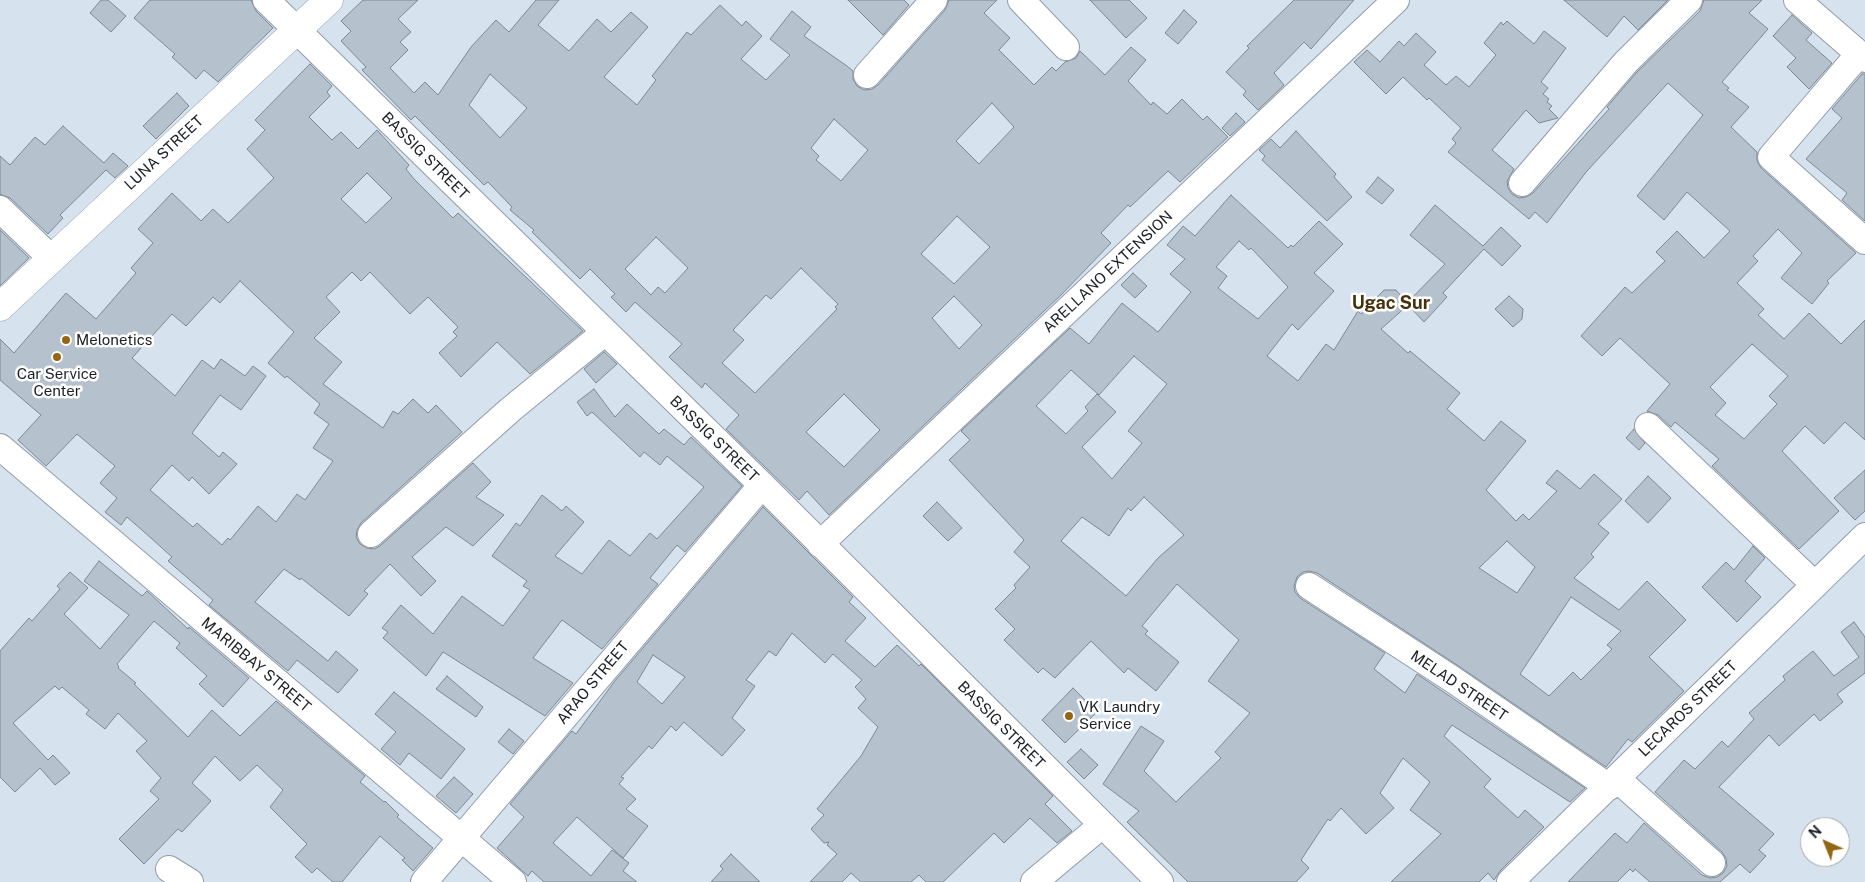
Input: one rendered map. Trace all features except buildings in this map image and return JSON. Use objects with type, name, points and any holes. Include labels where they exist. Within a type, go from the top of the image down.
[{"type":"main road","name":"LUNA STREET","points":[[0,307],[329,0]]},
{"type":"street","name":"BASSIG STREET","points":[[266,0],[604,333],[762,485],[1160,882]]},
{"type":"street","points":[[867,75],[934,0]]},
{"type":"street","name":"ARELLANO EXTENSION","points":[[820,544],[1396,0]]},
{"type":"street","points":[[1522,183],[1626,62],[1689,0]]},
{"type":"street","points":[[1797,0],[1862,56],[1771,157],[1865,241]]},
{"type":"street","points":[[1030,3],[1066,47]]},
{"type":"street","points":[[0,210],[51,258]]},
{"type":"street","points":[[371,534],[510,410],[604,333]]},
{"type":"street","points":[[1648,426],[1815,585]]},
{"type":"street","name":"MARIBBAY STREET","points":[[0,447],[513,882]]},
{"type":"street","name":"ARAO STREET","points":[[424,882],[762,485]]},
{"type":"street","name":"LECAROS STREET","points":[[1510,882],[1865,536]]},
{"type":"street","name":"MELAD STREET","points":[[1309,586],[1613,783],[1712,863]]},
{"type":"street","points":[[1034,882],[1102,825]]},
{"type":"place","name":"Melonetics","points":[[66,340]]},
{"type":"place","name":"Car Service Center","points":[[57,357]]},
{"type":"place","name":"VK Laundry Service","points":[[1069,716]]},
{"type":"district","name":"Ugac Sur","points":[[1391,303]]}]
